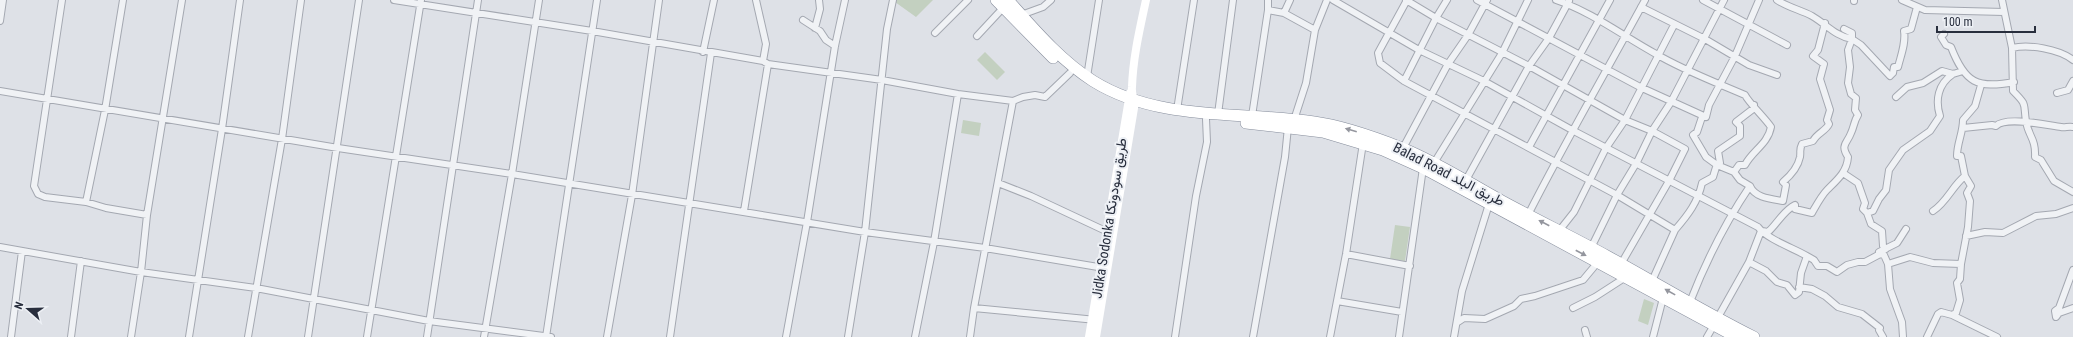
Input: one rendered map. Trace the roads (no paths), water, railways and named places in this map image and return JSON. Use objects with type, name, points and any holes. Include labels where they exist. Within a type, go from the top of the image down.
[{"type":"highway","name":"Balad Road طريق البلد","points":[[1002,3],[1021,15],[1054,50],[1087,77],[1131,100],[1142,111],[1175,117],[1206,119],[1291,123],[1315,122],[1349,129],[1403,148],[1466,180],[1690,302],[1736,337]]},
{"type":"highway","name":"Balad Road طريق البلد","points":[[1002,3],[1029,36],[1070,73],[1090,88],[1143,104],[1177,110],[1252,116],[1291,123],[1383,150],[1423,168],[1663,298],[1754,337]]},
{"type":"main road","name":"Jidka Sodonka طريق سودونكا","points":[[1096,337],[1096,320],[1131,100],[1136,53],[1146,0]]},
{"type":"main road","name":"Jidka Sodonka طريق سودونكا","points":[[1089,337],[1096,320]]},
{"type":"street","points":[[0,21],[3,0]]},
{"type":"street","points":[[62,0],[34,186],[38,194],[45,197],[86,202],[106,208],[147,215]]},
{"type":"street","points":[[86,202],[105,110],[123,0]]},
{"type":"street","points":[[131,337],[141,272],[147,215],[164,120],[182,0]]},
{"type":"street","points":[[189,337],[222,129],[240,0]]},
{"type":"street","points":[[248,337],[282,139],[301,0]]},
{"type":"street","points":[[308,337],[338,148],[359,0]]},
{"type":"street","points":[[394,0],[421,2],[477,14],[592,31],[831,74],[882,80],[958,94],[1014,101],[1023,97],[1035,95],[1045,97],[1070,73]]},
{"type":"street","points":[[427,337],[478,0]]},
{"type":"street","points":[[484,337],[512,174],[539,0]]},
{"type":"street","points":[[0,247],[141,272],[315,298],[429,321],[548,337],[592,31],[598,0]]},
{"type":"street","points":[[607,337],[632,195],[658,0]]},
{"type":"street","points":[[703,52],[714,0]]},
{"type":"street","points":[[744,211],[766,63],[766,44],[762,34],[756,0]]},
{"type":"street","points":[[815,28],[820,9],[819,0]]},
{"type":"street","points":[[786,337],[807,222],[835,46],[845,0]]},
{"type":"street","points":[[848,337],[865,232],[887,29],[893,0]]},
{"type":"street","points":[[935,33],[968,0]]},
{"type":"street","points":[[1021,15],[1043,8],[1051,0]]},
{"type":"street","points":[[1087,77],[1098,0]]},
{"type":"street","points":[[1177,110],[1194,0]]},
{"type":"street","points":[[1218,114],[1233,0]]},
{"type":"street","points":[[1252,116],[1268,10],[1268,0]]},
{"type":"street","points":[[1284,13],[1290,0]]},
{"type":"street","points":[[1253,337],[1291,123],[1306,83],[1315,30],[1327,0]]},
{"type":"street","points":[[1333,0],[1419,50],[1484,81],[1572,130],[1637,162],[1669,181],[1758,227],[1761,231],[1814,260],[1818,266],[1827,266],[1837,272],[1847,265],[1865,262],[1880,254],[1879,252],[1897,243],[1906,228]]},
{"type":"street","points":[[1621,264],[1649,214],[1669,181],[1685,149],[1652,131],[1625,120],[1591,99],[1436,18],[1407,0],[1378,53],[1380,63],[1404,81],[1590,180],[1617,195],[1649,214],[1675,230]]},
{"type":"street","points":[[1404,81],[1436,18],[1448,0]]},
{"type":"street","points":[[1477,0],[1486,2],[1517,22],[1640,87],[1706,116]]},
{"type":"street","points":[[1434,163],[1502,53],[1528,0]]},
{"type":"street","points":[[1556,0],[1568,2],[1658,56],[1719,85],[1745,95],[1748,102],[1754,105],[1771,127],[1764,144],[1748,159],[1745,165],[1739,165],[1734,172]]},
{"type":"street","points":[[1529,147],[1610,0]]},
{"type":"street","points":[[1528,215],[1555,161],[1608,70],[1645,0]]},
{"type":"street","points":[[1703,0],[1787,45]]},
{"type":"street","points":[[1591,248],[1617,195],[1637,162],[1652,131],[1672,102],[1724,0]]},
{"type":"street","points":[[1759,0],[1735,56],[1719,85],[1706,116],[1702,117],[1697,132],[1693,135],[1706,157],[1717,165],[1734,172],[1740,180],[1750,186],[1752,191],[1776,200],[1783,201],[1786,185],[1783,182],[1792,174],[1800,157],[1799,150],[1802,144],[1813,141],[1816,134],[1828,127],[1829,124],[1827,120],[1830,110],[1820,79],[1824,64],[1813,56],[1818,50],[1825,23]]},
{"type":"street","points":[[1777,0],[1825,23],[1827,28],[1852,39],[1861,45],[1890,76],[1894,73],[1894,67],[1898,67],[1900,53],[1905,44],[1904,31],[1911,29],[1917,7]]},
{"type":"street","points":[[1902,0],[1925,10],[2004,12]]},
{"type":"street","points":[[2002,0],[2012,48],[2014,82],[2013,91],[2022,100],[2026,108],[2026,122],[2036,146],[2035,157],[2041,160],[2054,180],[2073,192]]},
{"type":"street","points":[[367,337],[421,2]]},
{"type":"street","points":[[1403,148],[1448,64],[1468,35],[1486,2]]},
{"type":"street","points":[[1466,180],[1494,128],[1530,66],[1549,38],[1568,2]]},
{"type":"street","points":[[977,36],[1002,3]]},
{"type":"street","points":[[1641,7],[1674,25],[1705,39],[1749,65],[1776,75]]},
{"type":"street","points":[[1268,10],[1284,13],[1315,30]]},
{"type":"street","points":[[803,20],[815,28],[828,42],[835,46]]},
{"type":"street","points":[[1560,231],[1574,212],[1606,148],[1625,120],[1640,87],[1674,25]]},
{"type":"street","points":[[1761,231],[1768,232],[1777,224],[1782,215],[1795,206],[1795,209],[1812,213],[1826,191],[1836,182],[1848,164],[1848,157],[1844,151],[1845,142],[1851,134],[1853,123],[1858,115],[1855,110],[1856,98],[1851,94],[1848,83],[1850,67],[1848,50],[1852,39],[1852,33],[1844,29]]},
{"type":"street","points":[[1944,34],[1941,37],[1946,45],[1951,47],[1963,71],[1981,85],[2014,82]]},
{"type":"street","points":[[2012,48],[2036,46],[2060,53],[2073,60]]},
{"type":"street","points":[[670,337],[711,52]]},
{"type":"street","points":[[1896,97],[1907,87],[1923,83],[1942,71],[1953,74],[1963,71]]},
{"type":"street","points":[[1867,213],[1873,211],[1879,198],[1884,194],[1889,170],[1903,150],[1932,128],[1940,116],[1937,102],[1938,92],[1953,74]]},
{"type":"street","points":[[2057,93],[2068,90],[2073,81]]},
{"type":"street","points":[[1952,315],[1956,313],[1960,304],[1957,283],[1960,279],[1960,264],[1966,236],[1970,201],[1967,193],[1971,186],[1965,176],[1961,156],[1957,156],[1957,145],[1963,128],[1962,120],[1975,106],[1981,85]]},
{"type":"street","points":[[0,91],[164,120],[338,148],[512,174],[570,185],[744,211],[865,232],[985,248],[1104,268]]},
{"type":"street","points":[[915,337],[934,242],[958,94]]},
{"type":"street","points":[[970,337],[985,248],[1014,101]]},
{"type":"street","points":[[1652,281],[1675,230],[1692,210],[1700,196],[1702,183],[1713,177],[1720,159],[1718,151],[1740,136],[1740,126],[1736,122],[1753,109],[1754,105]]},
{"type":"street","points":[[1175,337],[1196,196],[1207,142],[1206,119]]},
{"type":"street","points":[[1963,128],[1992,125],[1996,126],[2004,121],[2026,122],[2063,128],[2073,127]]},
{"type":"street","points":[[1330,337],[1346,254],[1363,143]]},
{"type":"street","points":[[1399,337],[1423,168]]},
{"type":"street","points":[[1843,173],[1858,183],[1865,203],[1863,209],[1867,213],[1871,224],[1882,231],[1883,246],[1886,249]]},
{"type":"street","points":[[1933,211],[1940,206],[1958,181],[1965,176]]},
{"type":"street","points":[[998,183],[1031,196],[1110,233]]},
{"type":"street","points":[[1690,302],[1708,257],[1731,214],[1750,186]]},
{"type":"street","points":[[1776,200],[1790,210]]},
{"type":"street","points":[[1454,337],[1458,322],[1462,291],[1489,204]]},
{"type":"street","points":[[1966,236],[1985,232],[2003,233],[2036,216],[2056,214],[2073,208]]},
{"type":"street","points":[[1707,337],[1749,262],[1761,231]]},
{"type":"street","points":[[10,337],[22,251]]},
{"type":"street","points":[[1346,254],[1410,266]]},
{"type":"street","points":[[1880,254],[1884,255],[1888,264],[1890,289],[1902,322],[1903,337]]},
{"type":"street","points":[[1749,262],[1766,271],[1777,282],[1788,286],[1795,295],[1799,292],[1799,286],[1807,256]]},
{"type":"street","points":[[1888,264],[1910,258],[1933,263],[1960,264]]},
{"type":"street","points":[[71,337],[81,261]]},
{"type":"street","points":[[1458,322],[1464,318],[1485,319],[1514,306],[1528,296],[1538,296],[1583,280],[1598,262]]},
{"type":"street","points":[[2073,270],[2059,308],[2055,310],[2056,317],[2059,314],[2073,308]]},
{"type":"street","points":[[1573,308],[1595,298],[1626,277]]},
{"type":"street","points":[[1799,286],[1812,289],[1825,296],[1838,306],[1866,316],[1880,328],[1879,330],[1883,337]]},
{"type":"street","points":[[1653,337],[1663,298]]},
{"type":"street","points":[[1337,301],[1402,312]]},
{"type":"street","points":[[974,308],[1096,320]]},
{"type":"street","points":[[1927,337],[1938,314],[1941,312],[1952,315],[1997,337]]},
{"type":"street","points":[[1585,330],[1587,337]]}]
